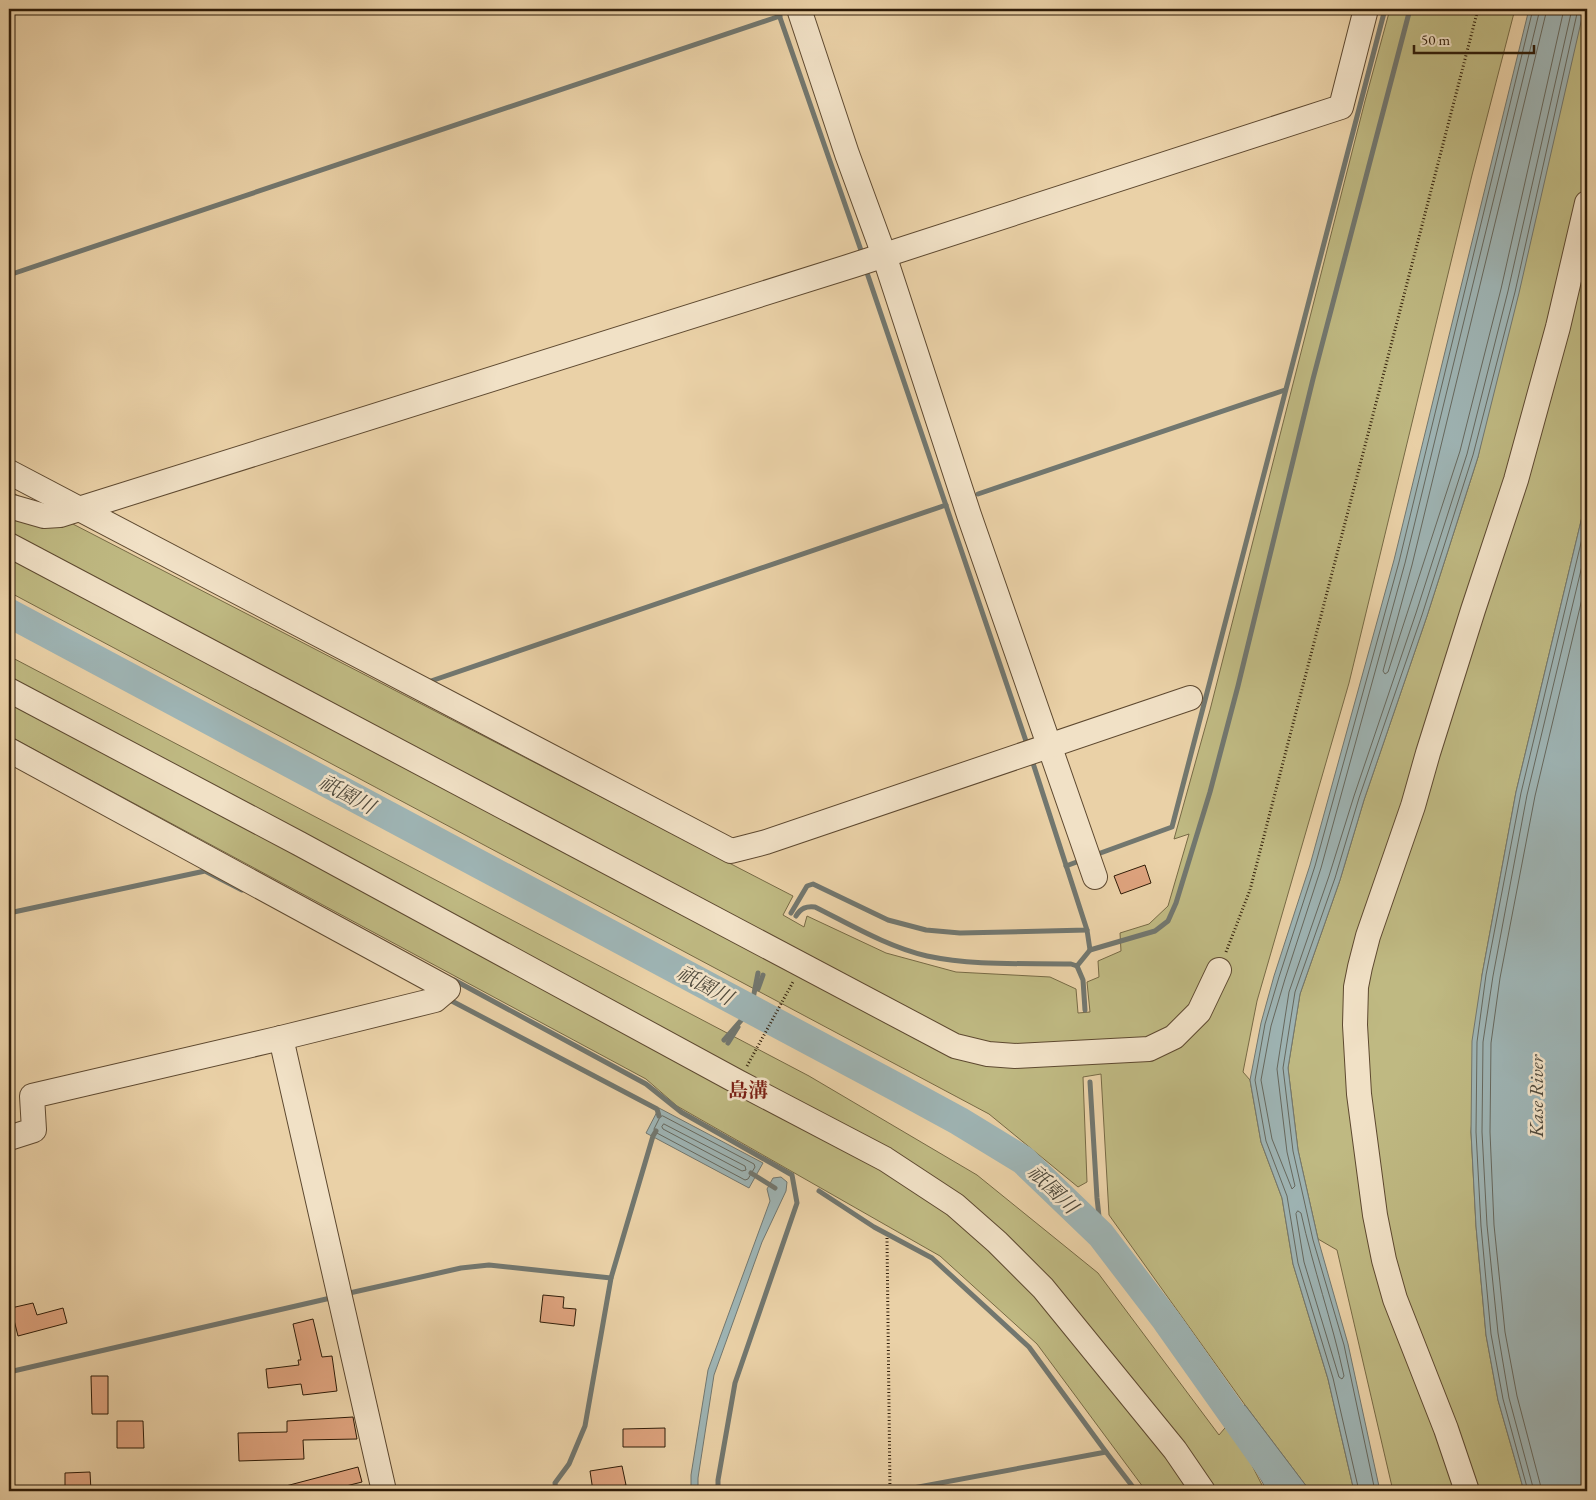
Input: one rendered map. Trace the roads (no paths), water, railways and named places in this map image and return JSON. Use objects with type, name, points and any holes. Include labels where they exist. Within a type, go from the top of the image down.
[{"type":"street","points":[[799,9],[847,154],[884,256],[968,515],[1095,876]]},
{"type":"street","points":[[9,506],[44,516],[60,515],[884,256],[1340,107],[1366,9]]},
{"type":"street","points":[[1467,1491],[1446,1429],[1395,1299],[1384,1260],[1375,1215],[1359,1094],[1355,1025],[1356,987],[1368,936],[1413,806],[1473,610],[1516,480],[1558,327],[1587,203]]},
{"type":"street","points":[[9,472],[732,851],[766,842],[1190,698]]},
{"type":"street","points":[[9,544],[955,1046],[988,1054],[1014,1056],[1149,1049],[1174,1037],[1199,1012],[1219,970]]},
{"type":"street","points":[[9,690],[300,844],[738,1082],[885,1159],[955,1205],[997,1242],[1043,1288],[1175,1450],[1202,1491]]},
{"type":"street","points":[[9,750],[441,995],[281,1038],[32,1096],[34,1130],[9,1138]]},
{"type":"street","points":[[281,1038],[384,1491]]},
{"type":"water","points":[[1529,9],[1584,9],[1519,293],[1478,457],[1427,616],[1364,800],[1340,880],[1300,994],[1288,1068],[1298,1150],[1318,1239],[1348,1344],[1380,1491],[1354,1491],[1328,1379],[1293,1264],[1282,1198],[1261,1142],[1250,1080],[1261,1023],[1274,976],[1310,865],[1394,560]]},
{"type":"water","name":"Kase River","points":[[1587,496],[1587,1491],[1524,1491],[1498,1400],[1486,1335],[1476,1226],[1471,1132],[1472,1041],[1482,975],[1516,792]]},
{"type":"water","points":[[659,1108],[763,1163],[749,1188],[646,1133]]},
{"type":"water","points":[[781,1177],[787,1182],[786,1191],[762,1242],[714,1375],[698,1478],[698,1491],[691,1491],[691,1475],[708,1370],[770,1201],[767,1189],[773,1178]]},
{"type":"water","points":[[1245,1405],[1310,1491],[1267,1491],[1230,1422]]},
{"type":"waterway","points":[[777,9],[863,256]]},
{"type":"waterway","points":[[1095,855],[1172,827],[1385,9]]},
{"type":"waterway","points":[[1077,966],[1090,950],[1155,931],[1168,921],[1176,903],[1210,792],[1238,686],[1313,379],[1410,9]]},
{"type":"waterway","points":[[9,275],[780,16]]},
{"type":"waterway","points":[[865,267],[1028,747]]},
{"type":"waterway","points":[[978,494],[1285,390]]},
{"type":"waterway","points":[[431,681],[946,505]]},
{"type":"waterway","name":"祇園川","points":[[9,613],[902,1090],[959,1121],[1023,1160],[1101,1235],[1166,1320],[1287,1491]]},
{"type":"waterway","points":[[791,913],[807,886],[813,884],[888,920],[926,930],[960,933],[1087,930],[1031,757]]},
{"type":"waterway","points":[[1066,866],[1082,860]]},
{"type":"waterway","points":[[9,913],[205,871],[242,890]]},
{"type":"waterway","points":[[796,916],[804,908],[815,907],[870,935],[898,947],[927,956],[963,961],[1071,964],[1077,966]]},
{"type":"waterway","points":[[1087,930],[1090,950]]},
{"type":"waterway","points":[[1077,966],[1083,980],[1085,1010]]},
{"type":"waterway","name":"祇園川","points":[[724,1040],[751,1009],[758,973]]},
{"type":"waterway","points":[[758,989],[763,975]]},
{"type":"waterway","points":[[454,980],[646,1084],[681,1112],[792,1175],[797,1203],[735,1383],[718,1480],[718,1491]]},
{"type":"waterway","points":[[448,999],[657,1109],[659,1116]]},
{"type":"waterway","points":[[728,1043],[738,1027]]},
{"type":"waterway","points":[[1090,1082],[1101,1235]]},
{"type":"waterway","points":[[556,1491],[555,1483],[569,1464],[585,1426],[611,1278],[656,1131]]},
{"type":"waterway","points":[[751,1173],[775,1188]]},
{"type":"waterway","points":[[819,1191],[874,1227],[932,1258],[1029,1347],[1136,1491]]},
{"type":"waterway","points":[[345,1294],[461,1268],[489,1265],[611,1278]]},
{"type":"waterway","points":[[9,1372],[335,1297]]},
{"type":"waterway","points":[[897,1491],[1106,1452]]},
{"type":"district","name":"島溝","points":[[748,1090]]}]
